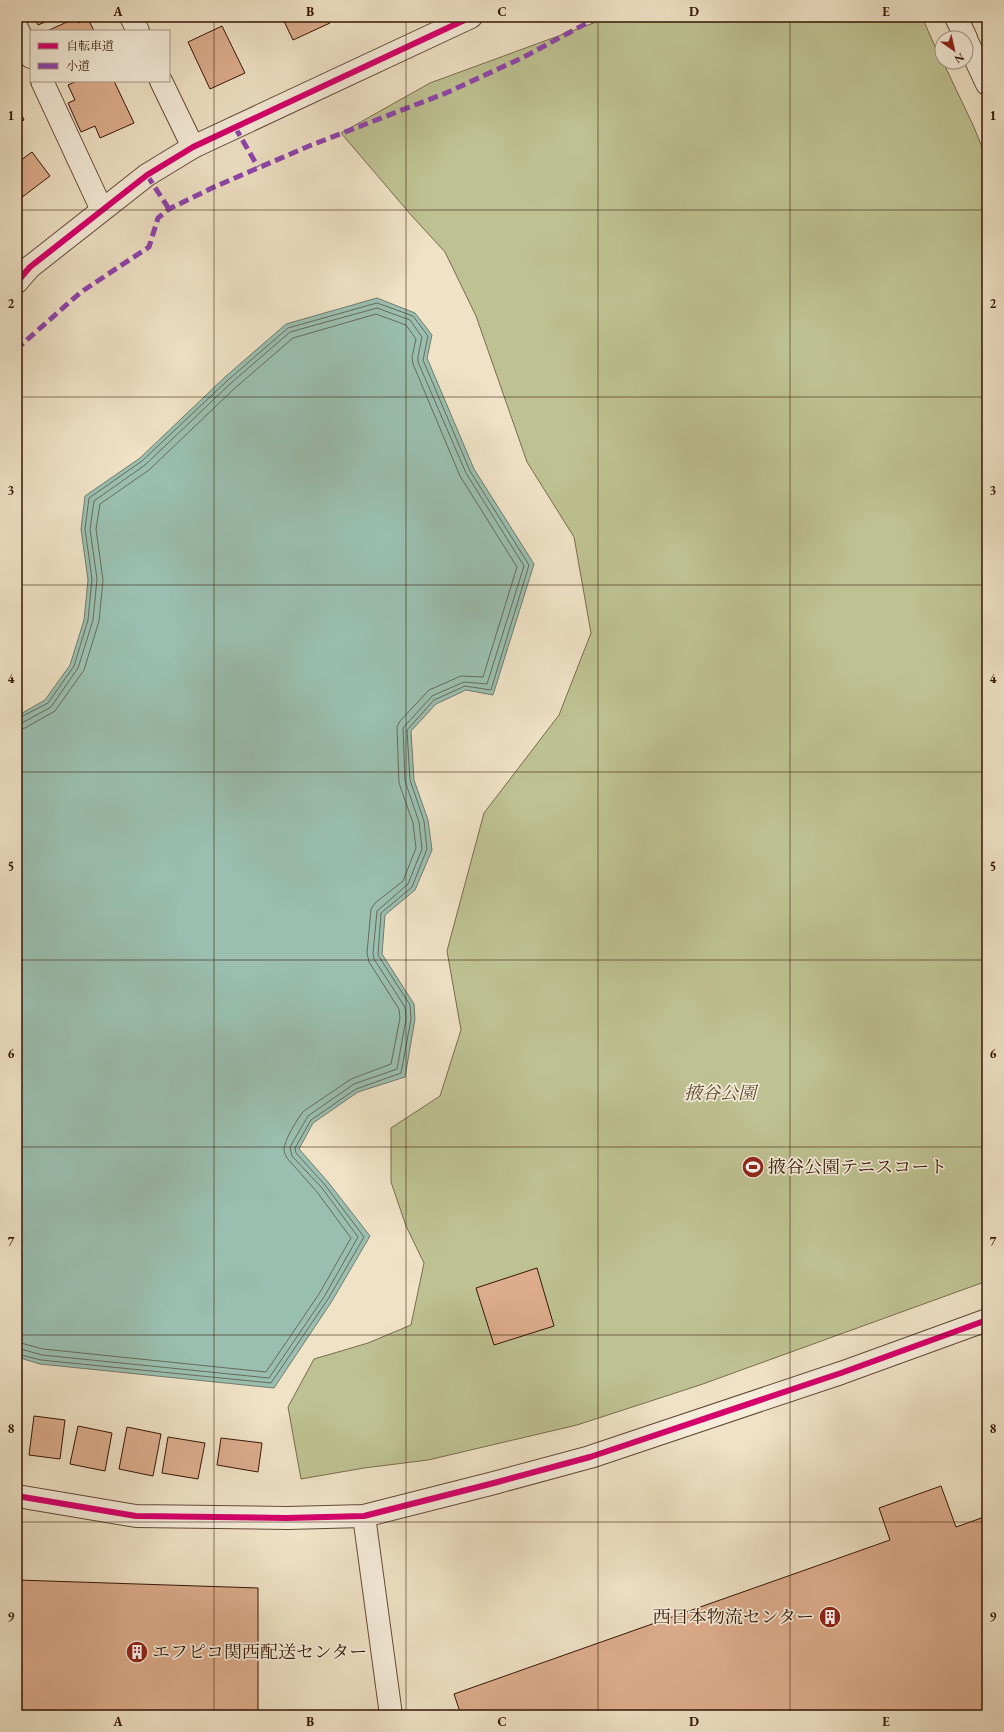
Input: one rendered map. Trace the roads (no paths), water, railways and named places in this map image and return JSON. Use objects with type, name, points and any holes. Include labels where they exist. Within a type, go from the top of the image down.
[{"type":"street","points":[[131,17],[138,30]]},
{"type":"street","points":[[17,282],[30,267],[147,175],[193,147],[471,17]]},
{"type":"street","points":[[956,17],[962,30]]},
{"type":"street","points":[[17,28],[30,56]]},
{"type":"street","points":[[974,56],[987,84]]},
{"type":"street","points":[[42,82],[102,210]]},
{"type":"street","points":[[161,82],[193,147]]},
{"type":"street","points":[[17,1496],[136,1516],[287,1518],[364,1516],[590,1457],[841,1374],[987,1320]]},
{"type":"street","points":[[364,1516],[391,1715]]},
{"type":"water","points":[[377,298],[415,313],[432,335],[427,358],[474,469],[534,564],[493,695],[466,690],[436,704],[411,731],[414,780],[428,820],[432,850],[415,890],[385,915],[382,954],[414,1004],[415,1019],[405,1077],[358,1092],[313,1123],[299,1149],[328,1182],[370,1236],[332,1301],[274,1388],[40,1364],[17,1357],[17,716],[45,700],[70,665],[84,620],[88,580],[81,529],[85,496],[140,458],[225,377],[286,324]]},
{"type":"place","name":"掖谷公園テニスコート","points":[[753,1167]]},
{"type":"place","name":"西日本物流センター","points":[[830,1617]]},
{"type":"place","name":"エフピコ関西配送センター","points":[[137,1652]]},
{"type":"park label","name":"掖谷公園","points":[[720,1093]]}]
